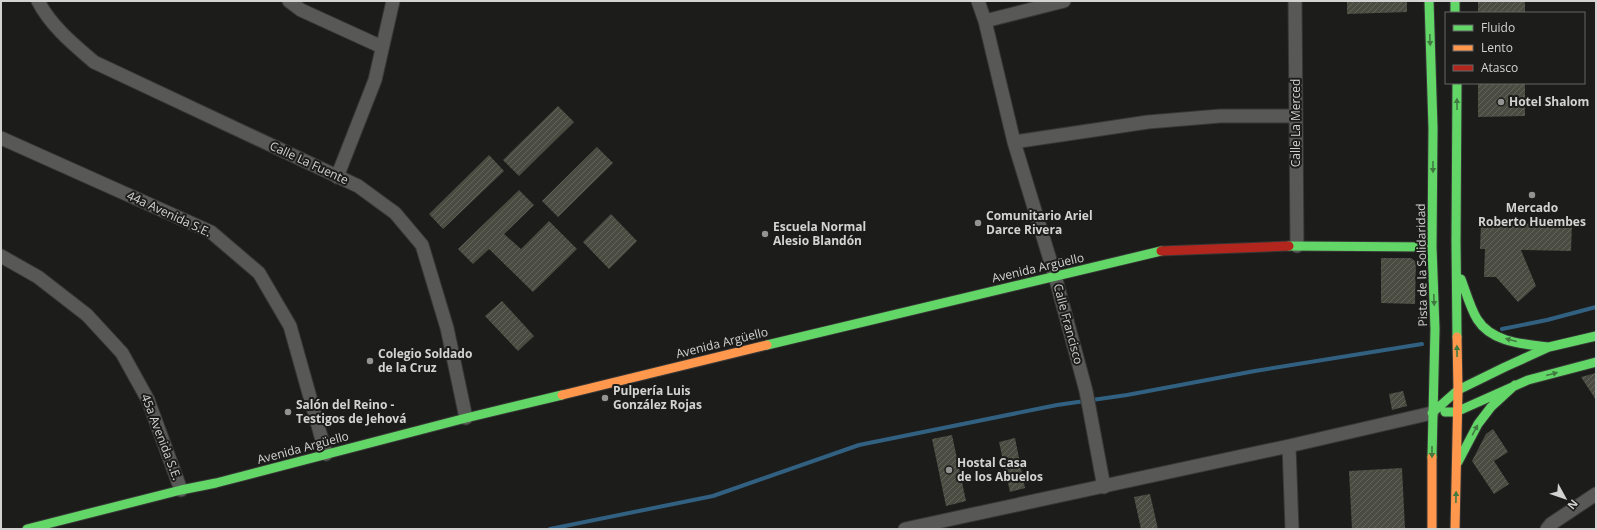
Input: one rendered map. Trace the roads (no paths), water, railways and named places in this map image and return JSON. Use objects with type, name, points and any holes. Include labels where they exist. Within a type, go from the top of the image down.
[{"type":"main road","name":"Pista de la Solidaridad","points":[[1429,1],[1433,128],[1432,246],[1435,329],[1432,413],[1432,529]]},
{"type":"main road","points":[[1455,1],[1456,12]]},
{"type":"main road","points":[[1455,529],[1457,465],[1456,412],[1458,390],[1456,269],[1457,84]]},
{"type":"main road","name":"Avenida Argüello","points":[[28,529],[181,490],[216,483],[466,418],[1163,251],[1297,246],[1432,246]]},
{"type":"main road","points":[[1456,269],[1476,316],[1486,330],[1496,336],[1515,342],[1549,347]]},
{"type":"main road","points":[[1432,413],[1458,390],[1549,347],[1596,336]]},
{"type":"main road","points":[[1432,413],[1456,412],[1515,385],[1596,362]]},
{"type":"main road","points":[[1457,465],[1478,424],[1491,407],[1515,385]]},
{"type":"street","name":"Calle La Fuente","points":[[38,1],[42,9],[62,34],[94,62],[358,186],[395,213],[422,245],[446,328],[466,418]]},
{"type":"street","points":[[289,1],[301,10],[382,46]]},
{"type":"street","points":[[338,177],[375,80],[393,1]]},
{"type":"street","name":"Calle Francisco","points":[[978,1],[985,21],[1014,142],[1055,276],[1086,391],[1104,486]]},
{"type":"street","points":[[985,21],[1064,1]]},
{"type":"street","name":"Calle La Merced","points":[[1295,1],[1297,246]]},
{"type":"street","points":[[1014,142],[1148,122],[1220,116],[1296,116]]},
{"type":"street","name":"44a Avenida S.E.","points":[[1,138],[211,232],[259,273],[290,326],[326,454]]},
{"type":"street","name":"45a Avenida S.E.","points":[[1,256],[38,277],[87,315],[122,353],[148,400],[181,490]]},
{"type":"street","points":[[910,528],[1289,446],[1432,413]]},
{"type":"street","points":[[1289,446],[1292,529]]},
{"type":"street","points":[[1547,529],[1596,494]]},
{"type":"waterway","points":[[1502,329],[1547,320],[1596,307]]},
{"type":"waterway","points":[[550,529],[713,496],[859,445],[1057,405],[1127,395],[1255,371],[1422,344]]},
{"type":"place","name":"Hotel Shalom","points":[[1501,102]]},
{"type":"place","name":"Mercado Roberto Huembes","points":[[1532,195]]},
{"type":"place","name":"Comunitario Ariel Darce Rivera","points":[[978,223]]},
{"type":"place","name":"Escuela Normal Alesio Blandón","points":[[765,234]]},
{"type":"place","name":"Colegio Soldado de la Cruz","points":[[370,361]]},
{"type":"place","name":"Pulpería Luis González Rojas","points":[[605,398]]},
{"type":"place","name":"Salón del Reino - Testigos de Jehová","points":[[288,412]]},
{"type":"place","name":"Hostal Casa de los Abuelos","points":[[949,470]]}]
